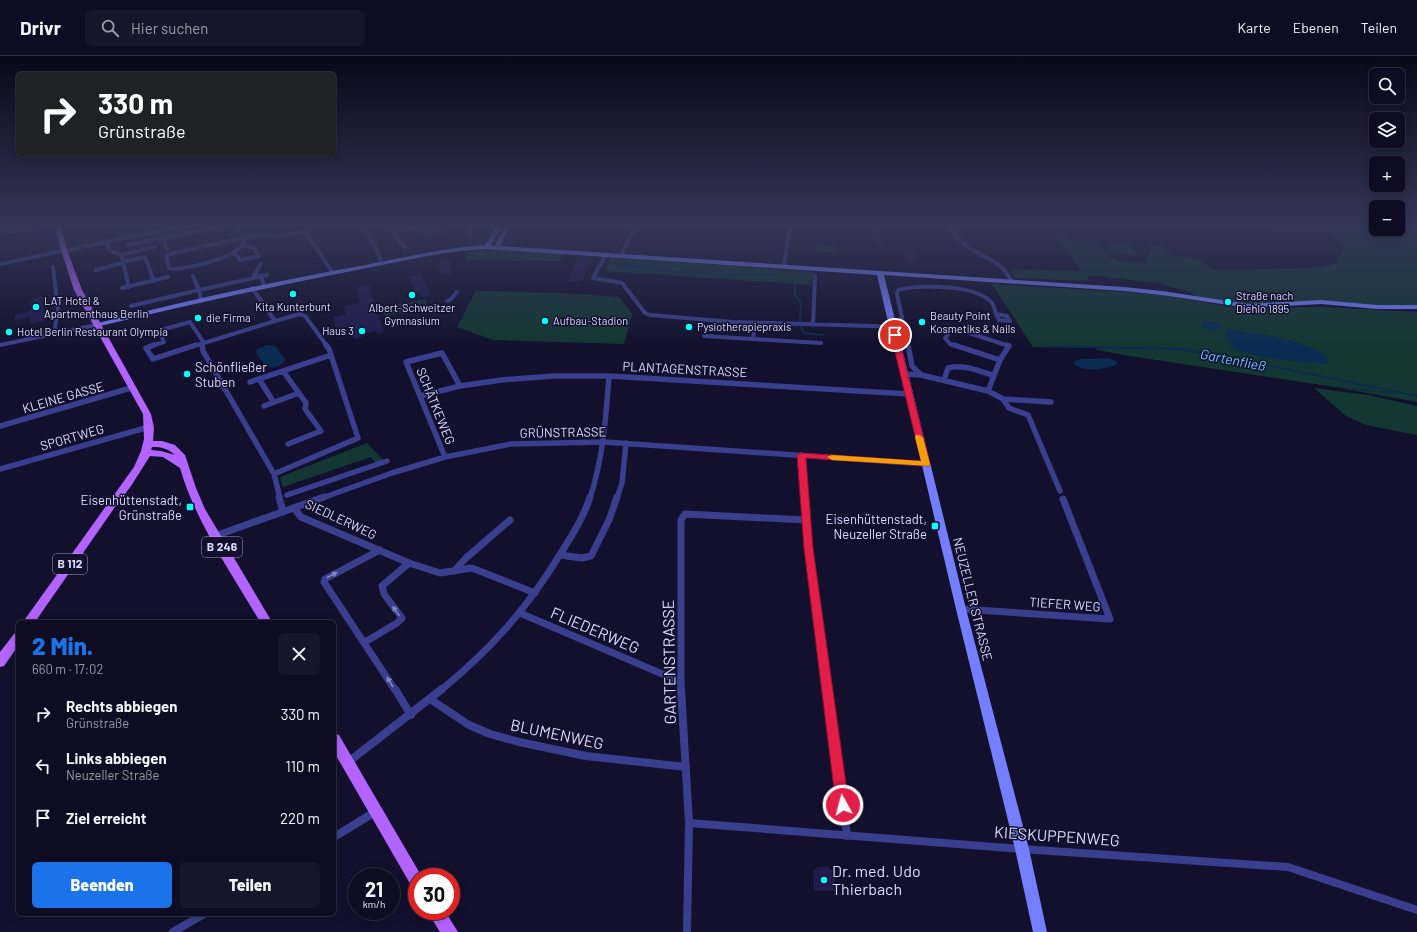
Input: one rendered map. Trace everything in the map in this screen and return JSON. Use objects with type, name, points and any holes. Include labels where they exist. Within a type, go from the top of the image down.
[{"type":"main road","name":"B 112","points":[[30,620],[142,460],[146,448],[149,427],[147,414],[96,325],[78,290],[70,267]]},
{"type":"main road","points":[[96,325],[252,288],[360,267]]},
{"type":"main road","points":[[798,267],[1140,291],[1248,306],[1321,302],[1417,307]]},
{"type":"main road","name":"NEUZELLER STRASSE","points":[[880,272],[961,609],[1022,849],[1040,932]]},
{"type":"main road","name":"B 246","points":[[146,448],[153,452],[167,455],[176,459],[186,468],[194,496],[215,536],[265,620]]},
{"type":"main road","points":[[0,662],[16,640]]},
{"type":"main road","points":[[336,743],[409,868]]},
{"type":"main road","points":[[441,920],[450,932]]},
{"type":"street","points":[[53,267],[58,301],[58,316],[53,328],[54,334]]},
{"type":"street","points":[[96,270],[108,267]]},
{"type":"street","points":[[124,267],[129,287]]},
{"type":"street","points":[[149,267],[154,281]]},
{"type":"street","points":[[169,267],[172,269],[181,267]]},
{"type":"street","points":[[258,267],[254,275],[260,276]]},
{"type":"street","points":[[328,267],[332,272]]},
{"type":"street","points":[[599,267],[593,278],[622,283],[645,313],[733,322],[905,327]]},
{"type":"street","points":[[1003,267],[1012,282]]},
{"type":"street","points":[[132,306],[267,275]]},
{"type":"street","points":[[193,276],[202,299]]},
{"type":"street","points":[[260,276],[264,286]]},
{"type":"street","points":[[813,325],[815,276]]},
{"type":"street","points":[[122,288],[168,277]]},
{"type":"street","points":[[920,375],[912,366],[897,294],[898,290],[908,287],[950,288],[971,292],[990,301],[996,314]]},
{"type":"street","points":[[252,288],[275,321]]},
{"type":"street","points":[[447,301],[450,300],[457,292]]},
{"type":"street","points":[[204,343],[190,322],[161,330],[160,333],[164,342],[146,348],[153,359],[300,314],[305,316],[329,349],[358,438],[274,474]]},
{"type":"street","points":[[753,339],[755,323]]},
{"type":"street","points":[[0,345],[96,325]]},
{"type":"street","points":[[988,390],[1000,360],[1009,346],[957,329],[952,329],[945,338],[950,344],[1000,360]]},
{"type":"street","points":[[704,336],[821,343]]},
{"type":"street","points":[[204,343],[202,346],[202,351],[274,474],[283,512]]},
{"type":"street","name":"SCHÄTKEWEG","points":[[444,457],[406,362],[442,353],[460,386]]},
{"type":"street","points":[[250,382],[331,355]]},
{"type":"street","points":[[944,380],[948,368],[954,366],[961,366],[993,375]]},
{"type":"street","points":[[283,371],[306,403],[305,409],[321,431],[288,444]]},
{"type":"street","points":[[904,374],[920,375],[988,390],[1003,399],[1010,408],[1028,414]]},
{"type":"street","name":"PLANTAGENSTRASSE","points":[[420,396],[460,386],[501,380],[553,376],[609,376],[909,394]]},
{"type":"street","points":[[346,762],[411,715],[485,651],[536,593],[560,555],[588,505],[598,471],[604,442],[609,376]]},
{"type":"street","points":[[259,379],[273,402]]},
{"type":"street","name":"KLEINE GASSE","points":[[0,426],[131,388]]},
{"type":"street","points":[[264,406],[299,393]]},
{"type":"street","points":[[1003,399],[1051,402]]},
{"type":"street","points":[[1024,400],[1028,414],[1060,491]]},
{"type":"street","name":"SPORTWEG","points":[[0,469],[149,427]]},
{"type":"street","name":"GRÜNSTRASSE","points":[[215,536],[444,457],[511,444],[551,442],[626,443],[926,464]]},
{"type":"street","points":[[560,555],[582,558],[591,556],[609,520],[622,483],[626,443]]},
{"type":"street","points":[[801,455],[806,520],[847,836]]},
{"type":"street","points":[[287,495],[387,461]]},
{"type":"street","points":[[337,478],[342,491]]},
{"type":"street","name":"TIEFER WEG","points":[[961,609],[1110,619],[1063,499]]},
{"type":"street","name":"SIEDLERWEG","points":[[294,508],[301,517],[410,563],[440,573],[472,568],[536,593]]},
{"type":"street","name":"GARTENSTRASSE","points":[[687,932],[689,823],[681,682],[681,520],[685,514],[806,520]]},
{"type":"street","points":[[454,571],[466,558],[510,520]]},
{"type":"street","name":"SIEDLERWEG","points":[[380,550],[325,579],[324,582],[365,642],[411,715]]},
{"type":"street","points":[[365,642],[398,623],[402,618],[384,594],[382,586],[410,563]]},
{"type":"street","name":"FLIEDERWEG","points":[[520,613],[681,682]]},
{"type":"street","name":"BLUMENWEG","points":[[430,699],[469,725],[511,740],[553,751],[599,759],[686,767]]},
{"type":"street","points":[[336,836],[375,812]]},
{"type":"street","name":"KIESKUPPENWEG","points":[[689,823],[1022,849],[1288,867],[1417,910]]},
{"type":"street","points":[[173,932],[201,916]]},
{"type":"green space","points":[[607,267],[745,267],[814,272],[812,285],[605,271]]},
{"type":"green space","points":[[1079,267],[1210,267],[1214,270],[1317,267],[1417,267],[1417,307],[1317,303],[1248,305],[1195,297],[1193,293],[1158,283],[1087,275],[1089,281],[1015,278],[1010,269],[1081,271]]},
{"type":"green space","points":[[992,284],[1162,295],[1224,306],[1255,308],[1321,307],[1417,312],[1417,395],[1335,387],[1123,355],[1093,349],[1104,348],[1033,347]]},
{"type":"green space","name":"Aufbau-Stadion","points":[[476,291],[563,293],[619,297],[632,314],[624,344],[493,340],[457,327]]},
{"type":"green space","points":[[426,299],[428,307],[385,316],[383,307]]},
{"type":"green space","points":[[1314,388],[1368,395],[1417,406],[1417,435],[1366,425],[1346,416]]},
{"type":"green space","points":[[1340,388],[1417,395],[1417,402]]},
{"type":"green space","points":[[367,443],[383,460],[375,463],[371,457],[283,487],[280,477]]},
{"type":"water","points":[[621,267],[640,267],[647,269],[627,269]]},
{"type":"water","points":[[1215,322],[1222,325],[1222,328],[1215,331],[1207,329],[1202,327],[1202,323]]},
{"type":"water","points":[[1227,329],[1263,335],[1306,346],[1317,350],[1324,355],[1328,364],[1275,359],[1245,353],[1235,349],[1227,340]]},
{"type":"water","points":[[267,345],[275,346],[286,360],[281,365],[272,368],[269,367],[256,353],[257,349]]},
{"type":"water","points":[[1109,358],[1117,362],[1116,365],[1100,369],[1084,369],[1074,364],[1075,361],[1080,359]]},
{"type":"building","points":[[439,267],[450,267],[451,273],[441,275]]},
{"type":"building","points":[[574,267],[588,267],[582,281],[568,281]]},
{"type":"building","points":[[422,274],[431,296],[422,297],[420,291],[415,292],[409,277]]},
{"type":"building","points":[[369,285],[384,332],[377,334],[376,331],[364,334],[365,336],[354,339],[350,326],[336,329],[333,317],[346,314],[344,306],[360,303],[356,287]]},
{"type":"building","name":"LAT Hotel & Apartmenthaus Berlin","points":[[42,297],[45,321],[31,324],[30,317],[15,321],[15,315],[30,311],[29,303],[33,302],[33,299]]},
{"type":"building","name":"Schönfließer Stuben","points":[[190,370],[193,376],[183,379],[180,373]]},
{"type":"building","name":"Dr. med. Udo Thierbach","points":[[816,867],[829,867],[830,870],[834,870],[836,891],[814,891],[813,870],[817,870]]},
{"type":"waterway","name":"Gartenfließ","points":[[646,268],[676,272],[726,275],[777,275]]},
{"type":"waterway","name":"Gartenfließ","points":[[792,281],[795,284],[795,294],[801,304],[800,322]]},
{"type":"waterway","name":"Gartenfließ","points":[[801,327],[804,333],[823,335]]},
{"type":"waterway","name":"Gartenfließ","points":[[1047,346],[1179,349],[1222,356],[1417,396]]},
{"type":"slow traffic","points":[[832,457],[926,464],[919,437]]},
{"type":"place","name":"Kita Kunterbunt","points":[[293,294]]},
{"type":"place","name":"Albert-Schweitzer Gymnasium","points":[[412,295]]},
{"type":"place","name":"Straße nach Diehlo 1895","points":[[1228,302]]},
{"type":"place","name":"LAT Hotel & Apartmenthaus Berlin","points":[[36,307]]},
{"type":"place","name":"die Firma","points":[[198,318]]},
{"type":"place","name":"Aufbau-Stadion","points":[[545,321]]},
{"type":"place","name":"Beauty Point Kosmetiks & Nails","points":[[922,322]]},
{"type":"place","name":"Pysiotherapiepraxis","points":[[689,327]]},
{"type":"place","name":"Haus 3","points":[[362,331]]},
{"type":"place","name":"Hotel Berlin Restaurant Olympia","points":[[9,332]]},
{"type":"place","name":"Schönfließer Stuben","points":[[187,374]]},
{"type":"place","name":"Eisenhüttenstadt, Grünstraße","points":[[190,507]]},
{"type":"place","name":"Eisenhüttenstadt, Neuzeller Straße","points":[[935,526]]},
{"type":"place","name":"Dr. med. Udo Thierbach","points":[[824,880]]},
{"type":"route","points":[[843,805],[808,548],[801,455],[926,464],[895,335]]}]
